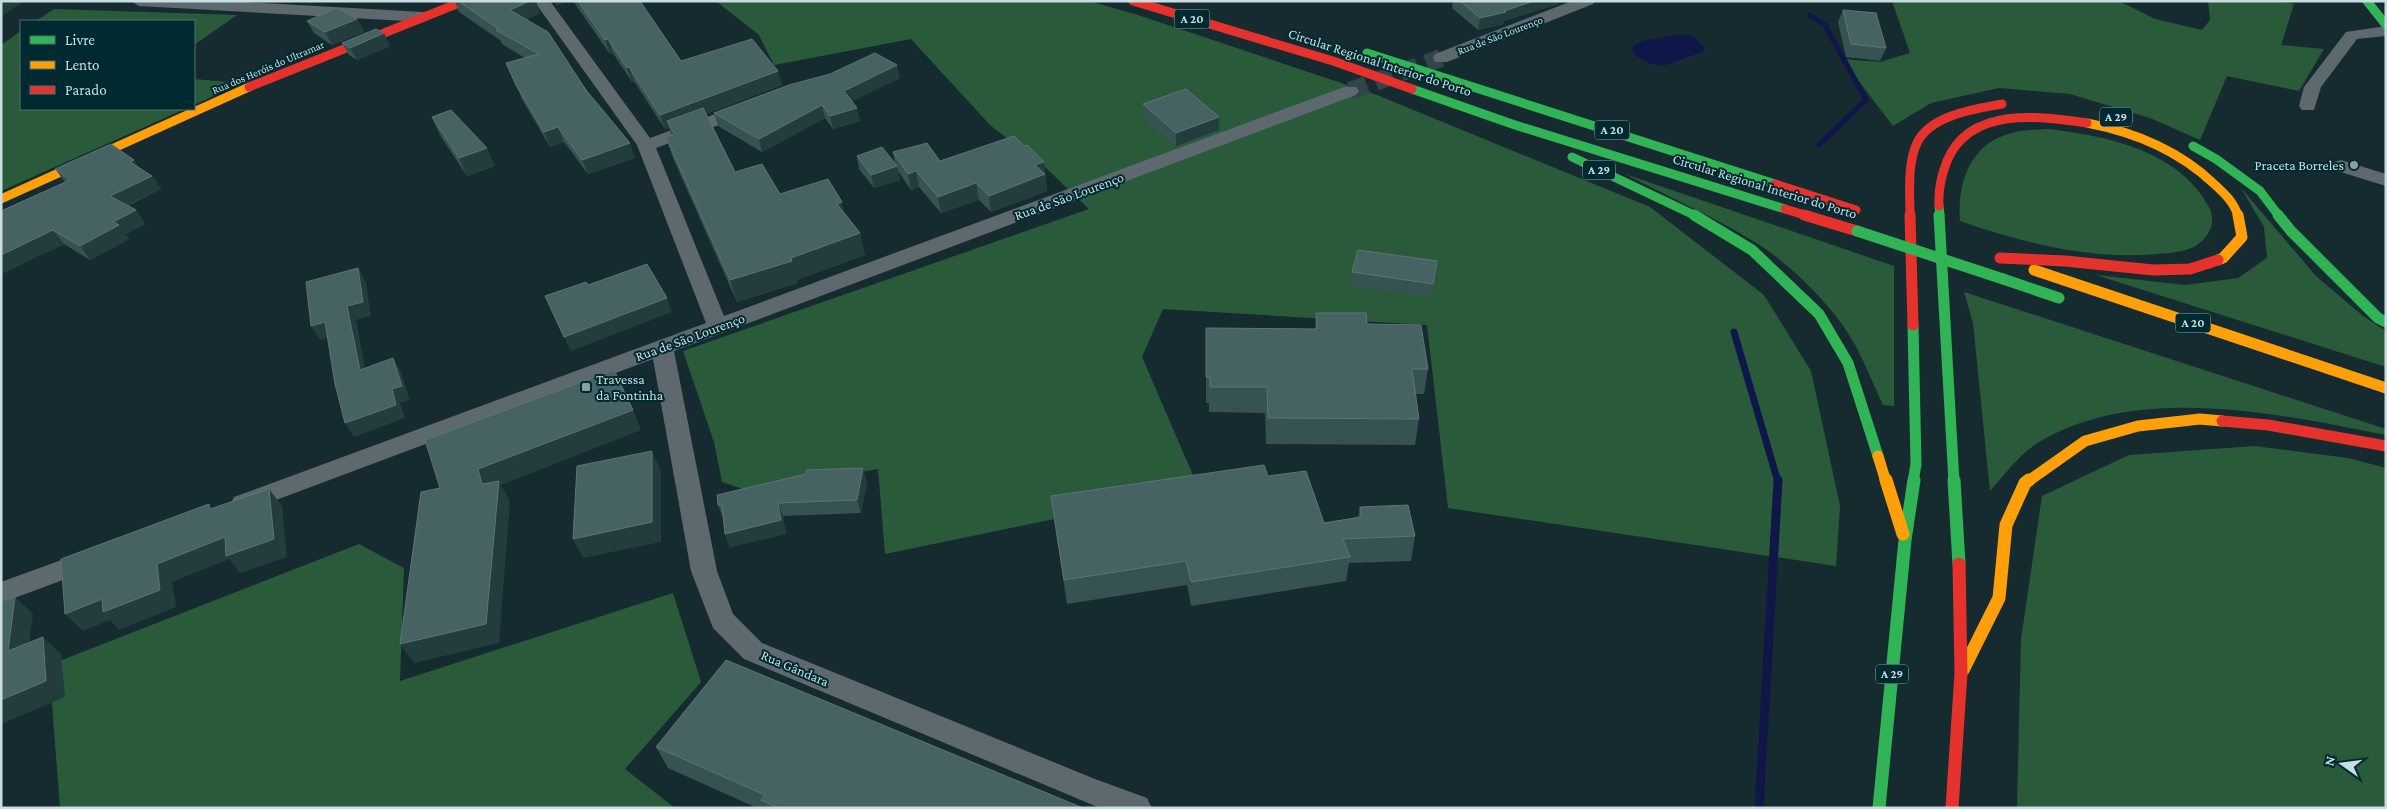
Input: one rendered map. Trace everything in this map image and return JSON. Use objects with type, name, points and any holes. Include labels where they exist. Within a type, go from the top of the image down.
[{"type":"main road","name":"Rua dos Heróis do Ultramar","points":[[1,199],[265,80],[464,1]]},
{"type":"main road","name":"Circular Regional Interior do Porto","points":[[1133,1],[1333,61],[1515,124],[1857,231],[2069,301]]},
{"type":"main road","points":[[2367,1],[2386,25]]},
{"type":"main road","name":"Circular Regional Interior do Porto","points":[[1354,49],[1464,82],[1860,212]]},
{"type":"main road","name":"A 29","points":[[1879,808],[1905,540],[1916,464],[1910,171],[1916,143],[1937,124],[1960,112],[2018,103]]},
{"type":"main road","name":"A 29","points":[[1952,808],[1961,673],[1958,530],[1938,193],[1947,155],[1965,132],[1986,123],[2024,117],[2072,120],[2125,132],[2159,145],[2206,173],[2234,204],[2242,237],[2223,258],[2190,269],[2153,270],[2065,261],[1996,257]]},
{"type":"main road","name":"A 29","points":[[1515,124],[1587,165],[1685,209],[1752,250],[1819,314],[1848,362],[1905,540]]},
{"type":"main road","points":[[2182,139],[2216,159],[2260,192],[2291,231],[2378,318],[2386,322]]},
{"type":"main road","points":[[1901,225],[1955,243]]},
{"type":"main road","name":"A 20","points":[[1996,257],[2386,388]]},
{"type":"main road","name":"A 29","points":[[1961,673],[1999,598],[2006,525],[2025,483],[2085,441],[2138,426],[2200,419],[2268,425],[2386,446]]},
{"type":"street","points":[[139,1],[229,4],[423,17]]},
{"type":"street","points":[[542,1],[646,146],[718,326]]},
{"type":"street","name":"Rua de São Lourenço","points":[[1441,58],[1587,1]]},
{"type":"street","points":[[2308,106],[2313,88],[2352,35],[2386,31]]},
{"type":"street","name":"Rua de São Lourenço","points":[[225,510],[1350,91]]},
{"type":"street","points":[[646,146],[760,103]]},
{"type":"street","points":[[2341,166],[2386,180]]},
{"type":"street","name":"Rua Gândara","points":[[662,346],[704,572],[722,620],[753,651],[1088,790],[1137,808]]},
{"type":"street","points":[[1,593],[104,555]]},
{"type":"green space","points":[[716,1],[1089,1],[1138,15],[1377,95],[1650,207],[1764,295],[1811,371],[1840,506],[1836,566],[1448,508],[1427,325],[1163,309],[1142,357],[1199,489],[885,554],[878,469],[752,492],[722,482],[714,442],[683,351],[1089,209],[1043,165],[991,126],[911,39],[774,65],[759,35]]},
{"type":"green space","points":[[1892,1],[2119,1],[2155,19],[2202,30],[2210,20],[2208,1],[2274,1],[2294,4],[2281,45],[2324,49],[2299,91],[2227,76],[2200,140],[2150,118],[2070,94],[1999,88],[1931,103],[1893,126],[1842,59],[1880,62],[1910,53]]},
{"type":"green space","points":[[54,9],[237,15],[195,44],[195,20],[38,20]]},
{"type":"green space","points":[[20,32],[20,110],[183,110],[1,191],[1,45]]},
{"type":"green space","points":[[195,79],[240,84],[195,105]]},
{"type":"green space","points":[[2047,129],[2093,136],[2116,142],[2161,160],[2180,173],[2197,189],[2210,209],[2212,224],[2208,234],[2197,245],[2178,252],[2132,255],[2107,254],[2082,252],[2033,243],[1960,221],[1961,193],[1964,179],[1976,155],[1998,138],[2020,131]]},
{"type":"green space","points":[[1625,174],[1894,266],[1894,406],[1883,405],[1860,355],[1844,327],[1826,304],[1790,268],[1765,248],[1737,232]]},
{"type":"green space","points":[[2241,188],[2316,276],[2363,316],[2386,331],[2386,367],[2096,275],[2185,285],[2238,278],[2267,258],[2264,227]]},
{"type":"green space","points":[[1964,292],[2386,429],[2386,435],[2257,412],[2211,408],[2166,408],[2121,413],[2080,423],[2041,441],[2020,457],[1990,491],[1973,323]]},
{"type":"green space","points":[[2255,446],[2348,458],[2386,468],[2386,808],[2017,808],[2021,639],[2042,496],[2129,455]]},
{"type":"green space","points":[[359,544],[404,568],[400,681],[673,593],[701,682],[625,769],[675,808],[60,808],[49,665]]},
{"type":"shaded area","points":[[1682,34],[1692,36],[1700,42],[1705,48],[1702,53],[1667,65],[1660,65],[1652,64],[1633,53],[1633,46],[1642,41]]},
{"type":"building","points":[[458,1],[530,1],[510,10],[548,32],[586,90],[630,143],[582,160],[558,127],[544,132],[516,85],[506,63],[539,54],[496,30],[499,29]]},
{"type":"building","points":[[578,1],[640,1],[681,61],[752,39],[778,71],[660,115],[629,67],[627,68],[608,39],[605,40]]},
{"type":"building","points":[[1460,1],[1534,1],[1504,11],[1506,12],[1480,18]]},
{"type":"building","points":[[337,8],[357,19],[325,32],[307,21]]},
{"type":"building","points":[[1843,10],[1876,13],[1886,48],[1851,44]]},
{"type":"building","points":[[376,29],[384,33],[350,48],[342,43]]},
{"type":"building","points":[[875,53],[897,65],[844,91],[857,108],[830,116],[822,105],[759,139],[714,113],[789,85],[830,74]]},
{"type":"building","points":[[1186,89],[1219,117],[1176,133],[1143,104]]},
{"type":"building","points":[[703,108],[735,172],[762,164],[780,194],[828,179],[842,202],[837,204],[860,233],[791,258],[792,261],[730,280],[666,137],[675,134],[667,121]]},
{"type":"building","points":[[451,110],[487,148],[459,158],[432,117]]},
{"type":"building","points":[[1014,136],[1024,146],[1027,145],[1044,162],[1035,165],[1045,174],[989,196],[976,183],[938,197],[916,171],[908,174],[893,152],[927,143],[940,161]]},
{"type":"building","points":[[111,144],[134,160],[130,162],[152,176],[110,196],[136,210],[113,222],[119,225],[80,246],[53,230],[1,255],[1,211],[70,180],[55,169]]},
{"type":"building","points":[[882,147],[897,166],[871,175],[857,156]]},
{"type":"building","points":[[1358,250],[1437,261],[1433,284],[1352,272]]},
{"type":"building","points":[[647,264],[667,298],[564,337],[545,296],[586,282],[588,285]]},
{"type":"building","points":[[358,268],[363,302],[347,306],[360,370],[393,358],[402,386],[392,389],[396,405],[345,423],[335,384],[325,322],[311,326],[306,282]]},
{"type":"building","points":[[1316,313],[1366,313],[1367,324],[1421,325],[1428,369],[1412,369],[1419,419],[1268,418],[1267,387],[1210,387],[1210,377],[1206,377],[1206,328],[1317,329]]},
{"type":"building","points":[[614,370],[633,410],[478,469],[482,484],[499,481],[486,624],[400,644],[421,492],[440,488],[425,440]]},
{"type":"building","points":[[652,451],[652,522],[573,539],[577,466]]},
{"type":"building","points":[[1264,465],[1268,476],[1306,471],[1324,523],[1361,517],[1360,507],[1408,505],[1415,536],[1343,539],[1350,557],[1191,582],[1186,561],[1064,580],[1051,496]]},
{"type":"building","points":[[863,468],[857,500],[778,503],[781,520],[725,534],[722,505],[718,505],[717,495],[806,474],[807,470]]},
{"type":"building","points":[[269,489],[274,539],[226,556],[225,537],[157,564],[160,590],[103,612],[102,599],[65,614],[61,559],[209,504],[210,509]]},
{"type":"building","points":[[15,597],[8,651],[43,637],[46,681],[1,700],[1,601]]},
{"type":"building","points":[[726,660],[1083,808],[778,808],[761,800],[765,795],[656,747]]},
{"type":"waterway","points":[[1810,15],[1825,25],[1866,100],[1819,145]]},
{"type":"waterway","points":[[1734,332],[1778,482]]},
{"type":"waterway","points":[[1759,808],[1778,482]]},
{"type":"tunnel","points":[[1350,91],[1441,58]]},
{"type":"traffic: fast","points":[[2367,1],[2386,25]]},
{"type":"traffic: fast","points":[[1367,53],[1775,184]]},
{"type":"traffic: fast","points":[[1412,89],[1515,125],[1785,209]]},
{"type":"traffic: fast","points":[[2193,146],[2216,159],[2260,191],[2291,231],[2378,318],[2386,322]]},
{"type":"traffic: fast","points":[[1572,157],[1685,209],[1752,250],[1819,314],[1848,363],[1878,456]]},
{"type":"traffic: fast","points":[[1939,206],[1959,564]]},
{"type":"traffic: fast","points":[[1857,231],[2003,279]]},
{"type":"traffic: fast","points":[[2003,279],[2059,298]]},
{"type":"traffic: fast","points":[[1879,808],[1905,540],[1916,464],[1913,325]]},
{"type":"traffic: slow","points":[[1,199],[249,87]]},
{"type":"traffic: slow","points":[[2087,123],[2124,132],[2175,154],[2206,176],[2227,195],[2237,210],[2242,237],[2223,258],[2218,260]]},
{"type":"traffic: slow","points":[[2034,270],[2386,388]]},
{"type":"traffic: slow","points":[[1963,670],[1999,598],[2006,525],[2025,483],[2085,441],[2138,426],[2200,419],[2222,421]]},
{"type":"traffic: slow","points":[[1878,456],[1903,534]]},
{"type":"traffic: jam","points":[[249,87],[464,1]]},
{"type":"traffic: jam","points":[[1133,1],[1333,61],[1412,89]]},
{"type":"traffic: jam","points":[[1913,325],[1910,200],[1913,154],[1917,142],[1934,126],[1955,115],[2002,104]]},
{"type":"traffic: jam","points":[[1939,206],[1942,175],[1952,150],[1965,135],[1982,125],[2002,119],[2023,117],[2087,123]]},
{"type":"traffic: jam","points":[[1775,184],[1856,210]]},
{"type":"traffic: jam","points":[[1785,209],[1857,231]]},
{"type":"traffic: jam","points":[[2000,258],[2065,261],[2153,270],[2190,269],[2218,260]]},
{"type":"traffic: jam","points":[[2222,421],[2268,425],[2386,446]]},
{"type":"traffic: jam","points":[[1952,808],[1961,673],[1959,564]]},
{"type":"place","name":"Praceta Borreles","points":[[2354,165]]},
{"type":"place","name":"Travessa da Fontinha","points":[[586,387]]}]
